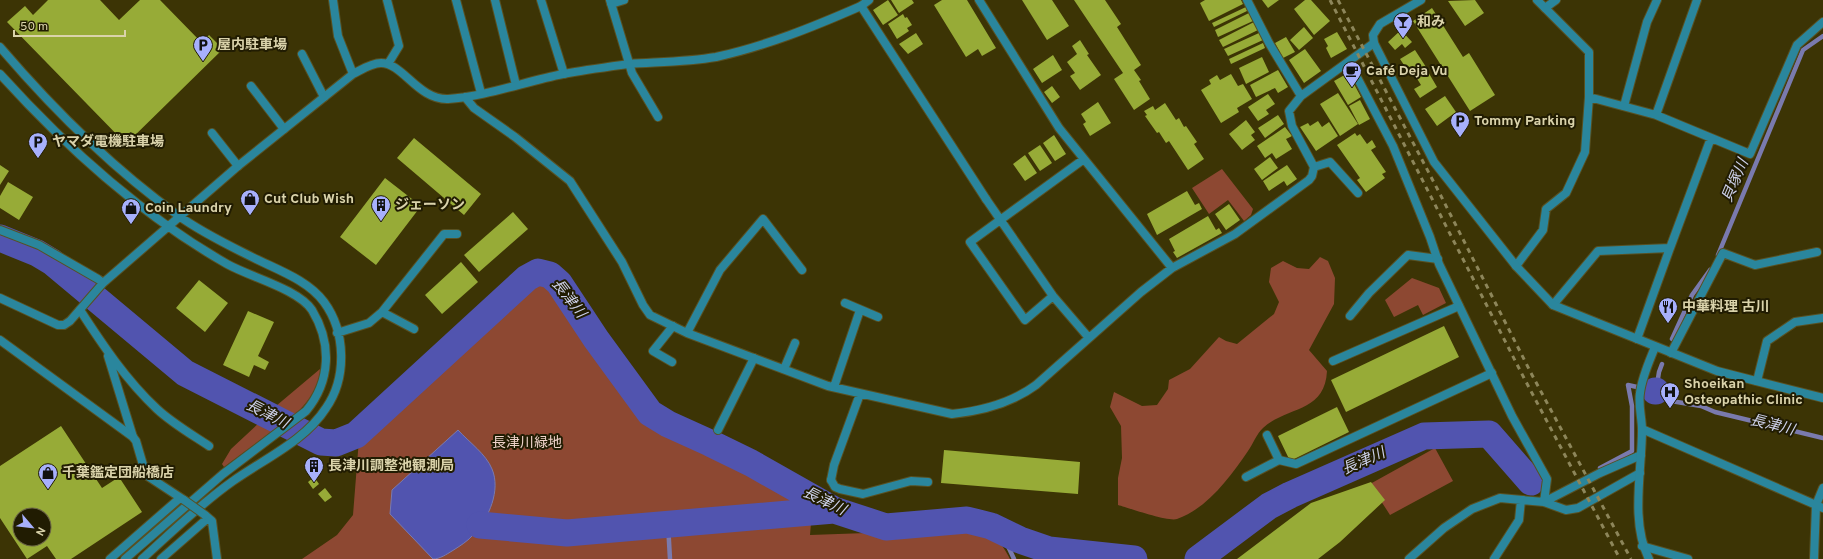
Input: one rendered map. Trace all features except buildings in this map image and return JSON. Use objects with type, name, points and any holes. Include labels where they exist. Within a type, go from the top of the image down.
[{"type":"street","points":[[333,0],[338,36],[353,74]]},
{"type":"street","points":[[387,0],[399,46],[388,64]]},
{"type":"street","points":[[456,0],[481,93]]},
{"type":"street","points":[[495,0],[516,85]]},
{"type":"street","points":[[542,0],[564,74]]},
{"type":"street","points":[[624,0],[611,2],[632,74],[658,117]]},
{"type":"street","points":[[0,298],[58,325],[64,325],[70,321],[100,286],[238,166],[353,74],[367,66],[380,63],[388,64],[423,92],[436,98],[446,99],[465,97],[564,74],[629,64],[659,63],[715,57],[784,38],[860,6],[869,0]]},
{"type":"street","points":[[979,0],[1059,128],[1172,268]]},
{"type":"street","points":[[1247,0],[1269,43],[1301,96]]},
{"type":"street","points":[[1421,0],[1380,24],[1373,35],[1374,43],[1434,162],[1516,266],[1553,305],[1717,371],[1823,398]]},
{"type":"street","points":[[1516,266],[1543,230],[1546,209],[1566,193],[1585,152],[1589,97],[1589,52],[1537,0]]},
{"type":"street","points":[[1545,8],[1556,0]]},
{"type":"street","points":[[1624,106],[1647,22],[1657,0]]},
{"type":"street","points":[[1656,114],[1697,0]]},
{"type":"street","points":[[860,6],[999,220],[1053,296],[1090,338]]},
{"type":"street","points":[[1589,97],[1656,114],[1750,154],[1797,45],[1823,22]]},
{"type":"street","points":[[465,97],[474,108],[515,137],[570,181],[622,262],[643,305],[650,315],[688,333],[834,387],[952,414],[965,413],[1022,396],[1141,292],[1172,268],[1235,234],[1309,180],[1314,172],[1314,167],[1292,126],[1289,111],[1301,96],[1374,43]]},
{"type":"street","points":[[0,47],[72,126],[104,155],[180,217],[220,241],[298,280],[312,290],[324,302],[332,317],[337,333],[341,352],[340,376],[326,408],[312,426],[297,438],[231,482],[142,559]]},
{"type":"street","points":[[302,54],[324,97]]},
{"type":"street","points":[[1349,62],[1393,146],[1438,259],[1459,306],[1546,479],[1544,502]]},
{"type":"street","points":[[0,74],[27,105],[93,168],[168,227],[242,273],[288,292],[303,301],[311,309],[327,348],[326,372],[323,382],[315,400],[298,419],[252,452],[200,493],[125,559]]},
{"type":"street","points":[[251,86],[284,129]]},
{"type":"street","points":[[212,133],[238,166]]},
{"type":"street","points":[[1637,340],[1711,138]]},
{"type":"street","points":[[1053,296],[1025,320],[970,242],[1084,159]]},
{"type":"street","points":[[1314,167],[1330,162],[1358,193]]},
{"type":"street","points":[[688,333],[720,270],[763,219],[802,270]]},
{"type":"street","points":[[0,230],[40,245],[98,279],[100,286]]},
{"type":"street","points":[[337,333],[369,323],[382,312],[444,234],[456,234]]},
{"type":"street","points":[[1553,305],[1598,251],[1670,248]]},
{"type":"street","points":[[1671,353],[1723,253],[1755,264],[1817,252]]},
{"type":"street","points":[[1350,316],[1369,293],[1408,255],[1438,259]]},
{"type":"street","points":[[845,303],[878,317]]},
{"type":"street","points":[[1333,361],[1459,306]]},
{"type":"street","points":[[80,310],[107,351],[140,393],[157,410],[209,446]]},
{"type":"street","points":[[834,387],[860,310]]},
{"type":"street","points":[[382,312],[414,329]]},
{"type":"street","points":[[1757,381],[1767,341],[1795,322],[1823,318]]},
{"type":"street","points":[[672,362],[653,351],[673,326]]},
{"type":"street","points":[[0,340],[133,437]]},
{"type":"street","points":[[784,369],[795,343]]},
{"type":"street","points":[[1649,559],[1642,546],[1639,509],[1642,429],[1640,394],[1646,370],[1655,347]]},
{"type":"street","points":[[107,351],[146,475],[212,521],[217,559]]},
{"type":"street","points":[[718,430],[754,358]]},
{"type":"street","points":[[1246,477],[1279,460],[1296,464],[1492,373]]},
{"type":"street","points":[[860,394],[834,465],[831,480],[835,487],[863,494],[911,481],[928,482]]},
{"type":"street","points":[[1642,429],[1820,506]]},
{"type":"street","points":[[1267,435],[1279,460]]},
{"type":"street","points":[[1544,502],[1600,473],[1641,455]]},
{"type":"street","points":[[1409,559],[1444,528],[1472,509],[1500,498],[1544,502],[1566,510],[1578,508],[1640,473]]},
{"type":"street","points":[[1814,559],[1823,488]]},
{"type":"street","points":[[110,559],[182,499]]},
{"type":"street","points":[[1494,559],[1519,520],[1521,500]]},
{"type":"street","points":[[161,559],[206,516]]},
{"type":"street","points":[[1642,546],[1688,559]]},
{"type":"green space","points":[[1222,169],[1253,209],[1251,215],[1244,221],[1228,200],[1209,214],[1192,188]]},
{"type":"green space","points":[[1320,257],[1328,261],[1335,278],[1334,304],[1309,350],[1327,371],[1325,385],[1320,395],[1312,402],[1273,421],[1263,428],[1226,481],[1208,500],[1188,514],[1177,519],[1172,519],[1157,517],[1118,505],[1118,478],[1122,458],[1121,426],[1110,407],[1114,392],[1142,406],[1157,405],[1168,389],[1169,380],[1190,369],[1219,337],[1237,344],[1274,314],[1279,302],[1269,282],[1271,268],[1283,261],[1297,268],[1309,269]]},
{"type":"green space","points":[[1412,278],[1439,288],[1446,303],[1423,315],[1418,305],[1394,317],[1385,300]]},
{"type":"green space","name":"長津川緑地","points":[[537,280],[552,282],[558,288],[578,317],[653,413],[813,499],[810,535],[980,529],[998,541],[1010,559],[302,559],[337,535],[353,515],[359,439],[531,282]]},
{"type":"green space","points":[[320,369],[318,383],[312,395],[294,416],[276,406]]},
{"type":"green space","points":[[274,407],[292,417],[277,428],[261,420]]},
{"type":"green space","points":[[261,421],[275,429],[224,467],[222,464],[231,449]]},
{"type":"green space","points":[[1435,448],[1453,481],[1390,515],[1370,484]]},
{"type":"shaded area","points":[[458,430],[486,458],[492,469],[494,477],[494,495],[489,512],[472,537],[446,555],[433,559],[390,514],[392,490]]},
{"type":"waterway","name":"貝塚川","points":[[1718,255],[1803,50],[1823,36]]},
{"type":"waterway","name":"長津川","points":[[0,238],[37,253],[52,262],[185,373],[321,442],[336,443],[356,435],[527,278],[538,272],[550,275],[559,283],[596,339],[650,413],[668,424],[751,463],[834,510],[886,527],[967,520],[991,526],[1020,540],[1049,550],[1134,559]]},
{"type":"waterway","name":"貝塚川","points":[[1672,339],[1692,295],[1710,270]]},
{"type":"waterway","name":"長津川","points":[[1662,364],[1656,391],[1671,401],[1701,406],[1715,412],[1823,438]]},
{"type":"waterway","name":"長津川","points":[[1600,468],[1632,451],[1632,406],[1628,385],[1637,387]]},
{"type":"waterway","name":"長津川","points":[[1198,559],[1269,506],[1290,495],[1424,436],[1489,434],[1531,482]]},
{"type":"waterway","points":[[480,525],[567,533],[834,510]]},
{"type":"waterway","points":[[668,524],[670,559]]},
{"type":"waterway","points":[[1001,531],[1014,559]]},
{"type":"railway","points":[[1330,0],[1524,378],[1620,559]]},
{"type":"railway","points":[[1338,0],[1440,194],[1531,373],[1631,559]]},
{"type":"place","name":"和み","points":[[1403,39]]},
{"type":"place","name":"屋内駐車場","points":[[203,62]]},
{"type":"place","name":"Café Deja Vu","points":[[1352,88]]},
{"type":"place","name":"Tommy Parking","points":[[1460,138]]},
{"type":"place","name":"ヤマダ電機駐車場","points":[[38,159]]},
{"type":"place","name":"Cut Club Wish","points":[[250,216]]},
{"type":"place","name":"ジェーソン","points":[[381,222]]},
{"type":"place","name":"Coin Laundry","points":[[131,225]]},
{"type":"place","name":"中華料理 古川","points":[[1668,324]]},
{"type":"place","name":"Shoeikan Osteopathic Clinic","points":[[1670,409]]},
{"type":"place","name":"長津川調整池観測局","points":[[314,483]]},
{"type":"place","name":"千葉鑑定団船橋店","points":[[48,490]]}]
